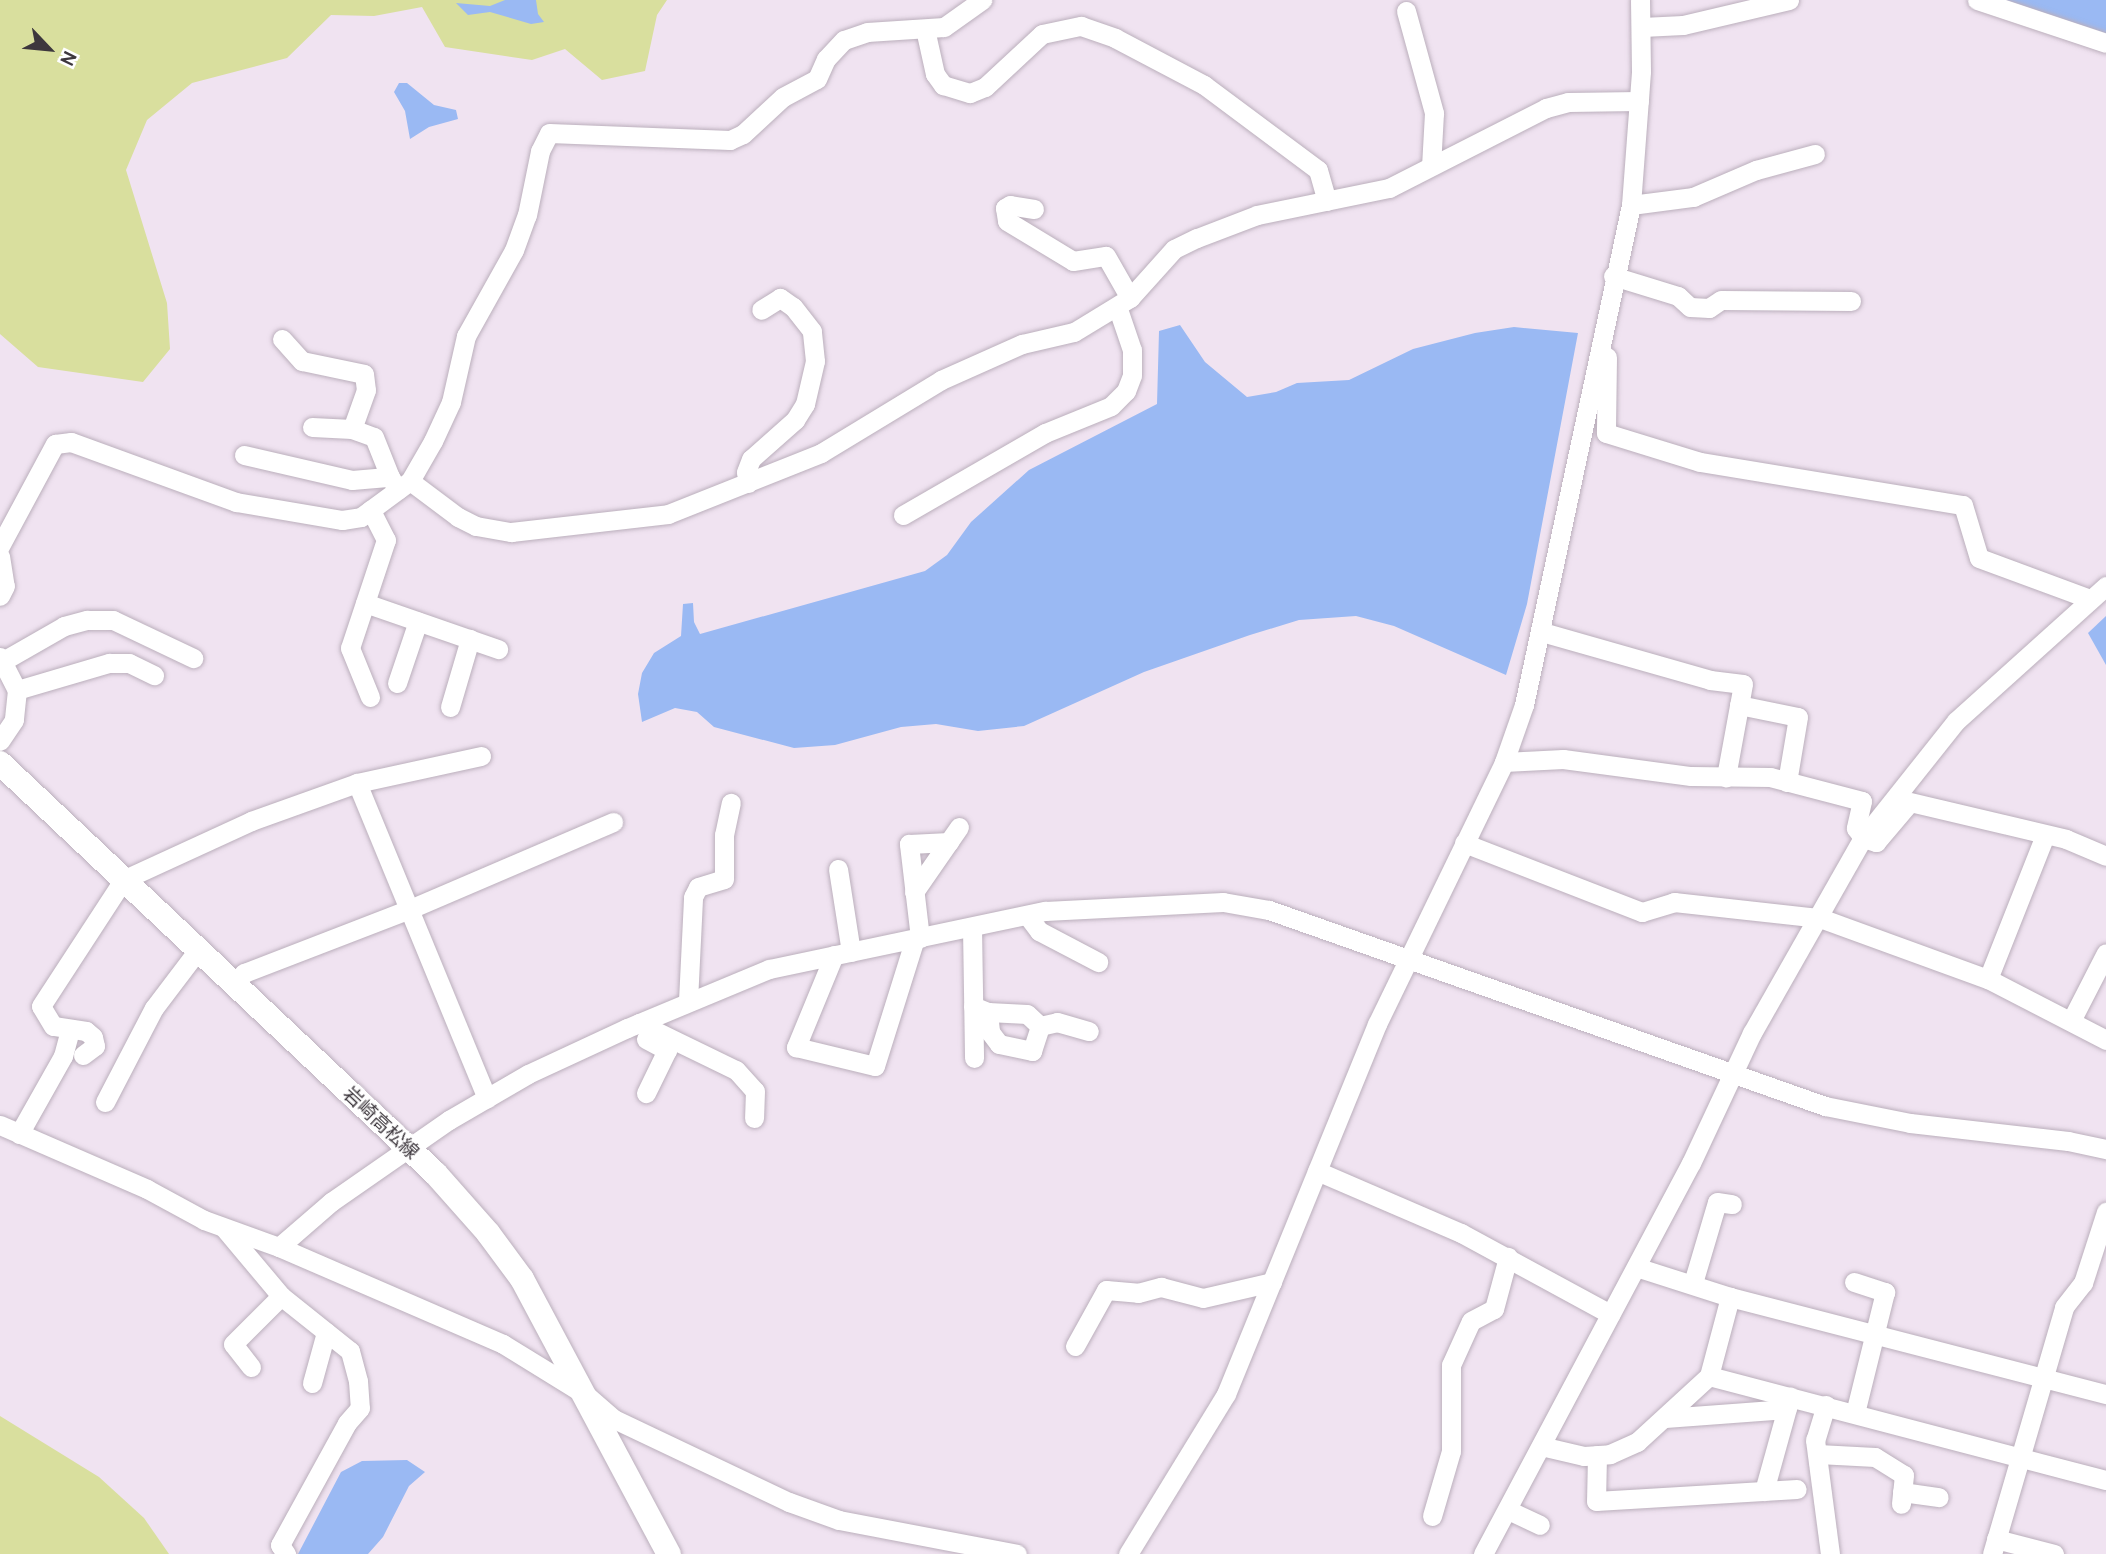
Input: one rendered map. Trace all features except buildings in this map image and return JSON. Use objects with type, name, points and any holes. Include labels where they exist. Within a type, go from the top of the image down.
[{"type":"main road","name":"岩崎高松線","points":[[0,763],[408,1149],[488,1233],[522,1279],[669,1554]]},
{"type":"street","points":[[0,546],[55,444],[71,442],[236,502],[342,520],[361,517],[400,482],[451,402],[466,335],[514,250],[527,215],[540,151],[549,133],[730,140],[743,134],[783,97],[817,79],[825,59],[844,40],[867,32],[944,27],[982,0]]},
{"type":"street","points":[[1128,1554],[1226,1394],[1407,956],[1504,762],[1542,632],[1611,285],[1631,205],[1639,102],[1642,27],[1640,0]]},
{"type":"street","points":[[1642,27],[1683,24],[1788,0]]},
{"type":"street","points":[[1977,0],[2106,43]]},
{"type":"street","points":[[1406,11],[1434,113],[1431,166]]},
{"type":"street","points":[[925,29],[935,74],[943,85],[971,93],[985,87],[1042,34],[1082,26],[1115,38],[1204,85],[1318,170],[1327,201]]},
{"type":"street","points":[[312,427],[352,429],[373,437],[400,482],[476,526],[511,532],[668,514],[821,453],[941,380],[1022,344],[1074,332],[1123,302],[1174,249],[1257,215],[1389,188],[1546,108],[1567,102],[1639,102]]},
{"type":"street","points":[[1631,205],[1693,197],[1756,170],[1815,154]]},
{"type":"street","points":[[903,515],[1045,433],[1111,406],[1126,391],[1132,375],[1132,350],[1123,302],[1106,256],[1073,261],[1007,221],[1005,208],[1010,205],[1034,209]]},
{"type":"street","points":[[1611,285],[1678,296],[1690,307],[1709,308],[1721,300],[1851,301]]},
{"type":"street","points":[[1611,285],[1617,304],[1605,373],[1606,433],[1700,463],[1963,505],[1979,558],[2090,599]]},
{"type":"street","points":[[748,484],[746,472],[751,459],[795,420],[805,404],[815,360],[813,331],[793,307],[780,298],[761,310]]},
{"type":"street","points":[[282,339],[302,361],[364,374],[366,390],[352,429]]},
{"type":"street","points":[[244,455],[352,480],[400,482]]},
{"type":"street","points":[[370,697],[350,648],[386,540],[371,510]]},
{"type":"street","points":[[0,556],[5,586],[0,596]]},
{"type":"street","points":[[1483,1554],[1636,1267],[1731,1074],[1821,918],[1863,838],[1956,721],[2106,586]]},
{"type":"street","points":[[365,603],[498,649]]},
{"type":"street","points":[[0,741],[14,720],[17,690],[1,659],[64,626],[87,620],[113,620],[193,658]]},
{"type":"street","points":[[397,683],[418,621]]},
{"type":"street","points":[[1542,632],[1710,680],[1743,684],[1726,777]]},
{"type":"street","points":[[450,707],[470,639]]},
{"type":"street","points":[[17,690],[109,663],[129,663],[154,675]]},
{"type":"street","points":[[1739,705],[1798,717],[1787,782]]},
{"type":"street","points":[[83,1055],[95,1046],[93,1037],[86,1031],[53,1026],[41,1006],[68,972],[79,944],[123,880],[251,821],[358,783],[481,756]]},
{"type":"street","points":[[1504,762],[1563,759],[1787,782],[1862,801],[1856,828],[1863,838],[1876,842],[1885,837],[1910,802],[2045,835],[2106,856]]},
{"type":"street","points":[[358,783],[487,1098]]},
{"type":"street","points":[[688,1001],[694,897],[698,887],[724,879],[724,835],[731,803]]},
{"type":"street","points":[[234,984],[244,973],[410,909],[612,822]]},
{"type":"street","points":[[838,869],[842,954],[796,1047],[875,1066],[918,938],[909,844],[954,834],[914,892]]},
{"type":"street","points":[[1988,979],[2045,835]]},
{"type":"street","points":[[1464,843],[1642,912],[1674,902],[1821,918],[1988,979],[2106,1040]]},
{"type":"street","points":[[279,1247],[331,1202],[487,1098],[633,1025],[769,969],[1027,915],[1223,902],[1269,909],[1407,956],[1731,1074],[1870,1116],[2106,1149]]},
{"type":"street","points":[[1027,915],[1039,931],[1097,962]]},
{"type":"street","points":[[972,927],[980,1009],[974,1058]]},
{"type":"street","points":[[105,1102],[154,1008],[198,950]]},
{"type":"street","points":[[2071,1021],[2106,953]]},
{"type":"street","points":[[980,1009],[990,1032],[999,1044],[1032,1051],[1040,1026]]},
{"type":"street","points":[[980,1009],[1027,1014],[1040,1026]]},
{"type":"street","points":[[1040,1026],[1057,1023],[1089,1031]]},
{"type":"street","points":[[633,1025],[667,1050],[646,1093]]},
{"type":"street","points":[[633,1025],[736,1070],[755,1091],[754,1118]]},
{"type":"street","points":[[19,1134],[62,1056],[70,1030]]},
{"type":"street","points":[[0,1125],[223,1227],[279,1247],[493,1339],[586,1395],[614,1419],[816,1513],[1017,1554]]},
{"type":"street","points":[[1317,1171],[1508,1257],[1610,1314]]},
{"type":"street","points":[[1693,1283],[1717,1202],[1732,1203]]},
{"type":"street","points":[[2054,1554],[1994,1546],[2064,1307],[2083,1283],[2106,1212]]},
{"type":"street","points":[[223,1227],[281,1296],[350,1351],[360,1408],[347,1423],[281,1545],[286,1554]]},
{"type":"street","points":[[1432,1516],[1451,1451],[1451,1365],[1471,1321],[1494,1309],[1508,1257]]},
{"type":"street","points":[[1636,1267],[1730,1297],[2106,1394]]},
{"type":"street","points":[[1075,1346],[1106,1290],[1138,1293],[1161,1287],[1203,1298],[1272,1282]]},
{"type":"street","points":[[1854,1282],[1885,1292],[1855,1413]]},
{"type":"street","points":[[251,1367],[233,1344],[281,1296]]},
{"type":"street","points":[[1541,1446],[1597,1455],[1637,1442],[1709,1376],[1730,1297]]},
{"type":"street","points":[[313,1383],[326,1332]]},
{"type":"street","points":[[1709,1376],[1788,1402]]},
{"type":"street","points":[[1764,1491],[1788,1402]]},
{"type":"street","points":[[1665,1418],[1788,1402],[1826,1405],[2106,1480]]},
{"type":"street","points":[[1826,1405],[1815,1440],[1830,1554]]},
{"type":"street","points":[[1818,1454],[1875,1457],[1904,1475],[1902,1498],[1939,1497]]},
{"type":"street","points":[[1597,1455],[1596,1501],[1797,1489]]},
{"type":"street","points":[[1507,1510],[1540,1525]]},
{"type":"green space","points":[[0,0],[667,0],[657,15],[645,71],[602,80],[565,49],[532,60],[445,47],[422,7],[374,16],[331,15],[287,58],[192,83],[147,120],[126,170],[167,303],[170,349],[143,382],[38,367],[0,334]]},
{"type":"green space","points":[[0,1416],[99,1477],[144,1518],[169,1554],[0,1554]]},
{"type":"water","points":[[505,0],[536,0],[538,14],[544,22],[531,24],[490,12],[468,15],[456,3],[490,6]]},
{"type":"water","points":[[1996,0],[2106,0],[2106,37]]},
{"type":"water","points":[[399,83],[407,83],[434,105],[456,110],[458,119],[429,127],[410,139],[405,111],[394,92]]},
{"type":"water","points":[[1180,325],[1205,362],[1247,397],[1276,392],[1297,383],[1349,380],[1413,349],[1475,333],[1514,327],[1578,333],[1527,604],[1506,675],[1394,626],[1356,616],[1299,620],[1250,635],[1144,672],[1024,726],[978,731],[936,724],[901,727],[835,745],[794,748],[714,727],[697,712],[675,708],[642,722],[638,694],[642,673],[654,653],[681,636],[683,604],[693,603],[694,622],[700,634],[925,571],[947,555],[971,522],[1029,470],[1157,404],[1159,331]]},
{"type":"water","points":[[2106,616],[2106,665],[2088,633]]},
{"type":"water","points":[[407,1460],[425,1472],[409,1486],[383,1537],[368,1554],[298,1554],[341,1472],[362,1461]]}]
